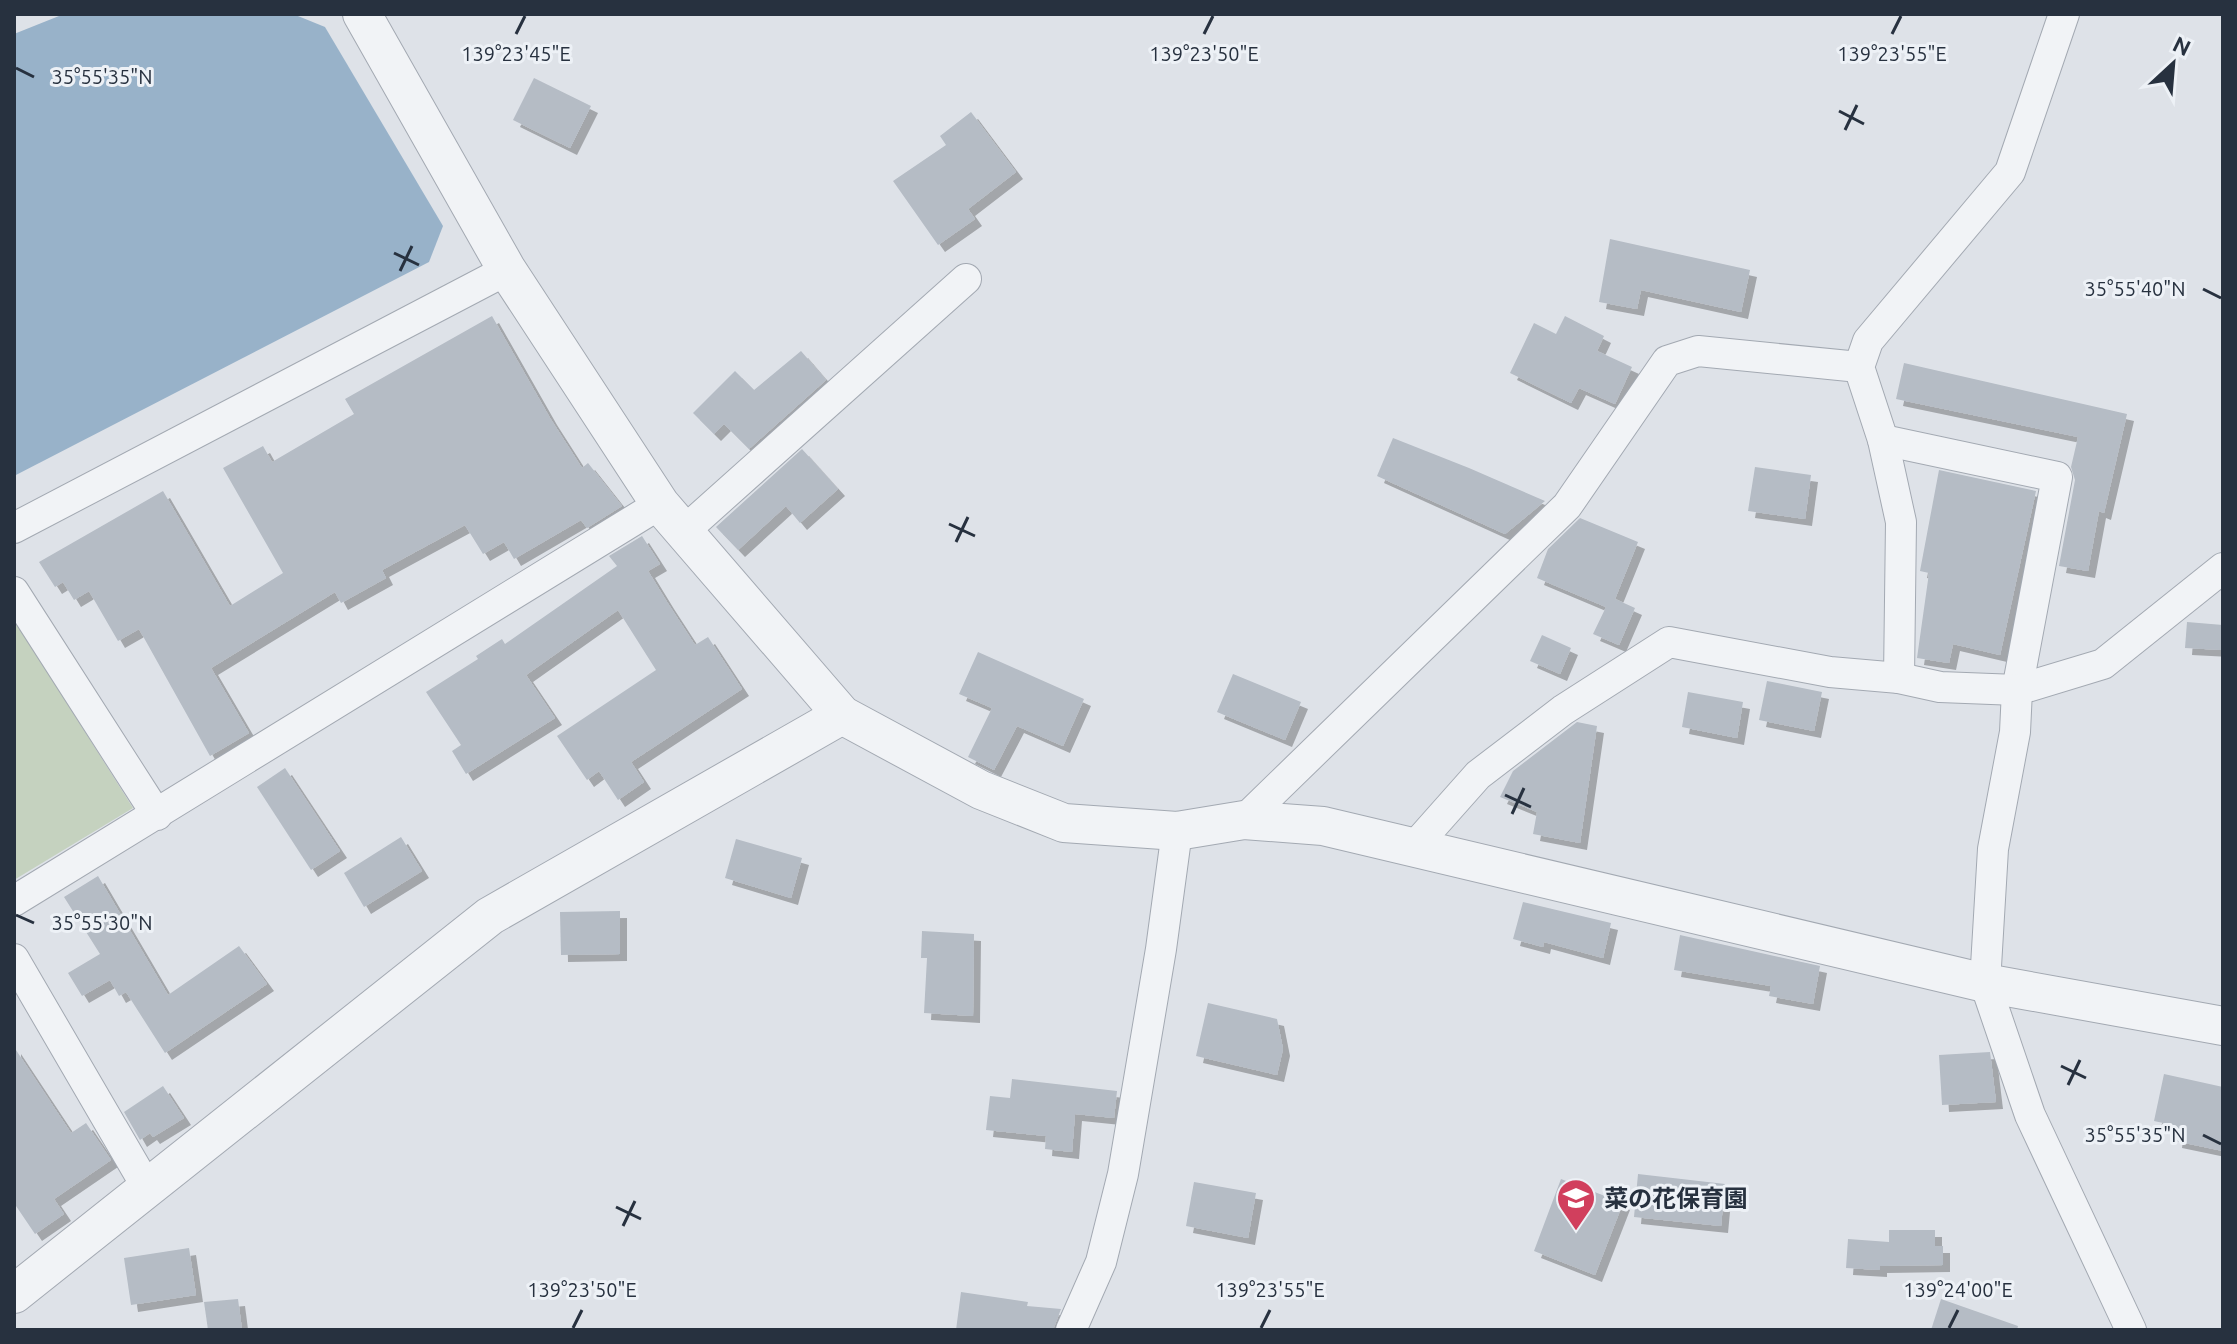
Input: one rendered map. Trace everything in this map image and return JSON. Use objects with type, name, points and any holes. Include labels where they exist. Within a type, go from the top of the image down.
[{"type":"street","points":[[362,14],[507,270],[671,518],[842,715],[981,790],[1064,823],[1177,831],[1244,820],[1323,826],[1985,983],[2223,1026]]},
{"type":"street","points":[[1899,678],[1901,522],[1883,440],[1859,367],[1868,341],[2010,172],[2064,14]]},
{"type":"street","points":[[14,528],[507,270]]},
{"type":"street","points":[[14,901],[671,518],[966,279]]},
{"type":"street","points":[[1244,820],[1567,506],[1667,361],[1698,351],[1859,367]]},
{"type":"street","points":[[1883,440],[2057,477],[2017,690],[2015,732],[1993,849],[1985,983],[2030,1115],[2131,1330]]},
{"type":"street","points":[[1415,846],[1478,775],[1563,710],[1669,642],[1830,672],[1899,678],[1940,687],[2017,690],[2103,664],[2223,568]]},
{"type":"street","points":[[14,592],[157,815]]},
{"type":"street","points":[[14,1294],[490,916],[842,715]]},
{"type":"street","points":[[1071,1330],[1101,1262],[1123,1174],[1161,949],[1177,831]]},
{"type":"street","points":[[14,959],[148,1189]]},
{"type":"green space","points":[[14,619],[133,808],[14,880]]},
{"type":"water","points":[[64,14],[293,14],[325,27],[443,226],[429,262],[14,476],[14,34]]},
{"type":"building","points":[[534,78],[591,106],[570,148],[513,120]]},
{"type":"building","points":[[971,112],[1016,172],[968,209],[975,219],[938,245],[893,181],[946,145],[940,136]]},
{"type":"building","points":[[1610,239],[1750,270],[1741,312],[1641,290],[1637,309],[1599,302]]},
{"type":"building","points":[[492,316],[582,468],[588,463],[622,506],[587,528],[581,520],[514,559],[504,542],[483,554],[465,525],[382,570],[386,578],[341,603],[335,592],[211,668],[249,733],[210,756],[139,629],[118,641],[89,591],[74,600],[63,582],[55,587],[39,562],[163,491],[230,606],[283,573],[223,468],[263,446],[272,462],[354,414],[345,399]]},
{"type":"building","points":[[1565,316],[1604,336],[1597,351],[1632,367],[1615,404],[1579,388],[1571,403],[1510,373],[1534,323],[1556,334]]},
{"type":"building","points":[[801,351],[826,380],[749,449],[724,424],[714,434],[693,413],[735,371],[754,390]]},
{"type":"building","points":[[1904,363],[2127,414],[2104,513],[2099,511],[2088,571],[2059,566],[2075,480],[2071,467],[2078,437],[1896,399]]},
{"type":"building","points":[[1393,438],[1545,501],[1505,534],[1377,476]]},
{"type":"building","points":[[802,449],[838,489],[800,523],[786,506],[738,550],[716,527]]},
{"type":"building","points":[[1755,467],[1811,475],[1805,519],[1748,511]]},
{"type":"building","points":[[1939,470],[2036,491],[2000,655],[1953,644],[1949,663],[1917,658],[1929,573],[1920,571]]},
{"type":"building","points":[[1580,518],[1638,542],[1615,599],[1635,608],[1619,645],[1593,634],[1606,607],[1537,578],[1548,549]]},
{"type":"building","points":[[642,536],[660,564],[648,571],[695,645],[708,637],[742,689],[631,762],[644,782],[618,800],[599,771],[587,780],[557,736],[656,670],[618,610],[526,675],[555,718],[466,774],[452,751],[461,745],[426,692],[478,659],[476,656],[502,639],[505,644],[617,566],[609,556]]},
{"type":"building","points":[[2187,622],[2223,625],[2223,650],[2185,648]]},
{"type":"building","points":[[1542,635],[1571,648],[1560,674],[1530,661]]},
{"type":"building","points":[[978,652],[1084,699],[1063,746],[1017,726],[994,770],[968,757],[992,708],[959,694]]},
{"type":"building","points":[[1233,674],[1301,702],[1285,740],[1217,712]]},
{"type":"building","points":[[1767,681],[1822,692],[1814,731],[1759,720]]},
{"type":"building","points":[[1688,692],[1743,702],[1737,738],[1682,727]]},
{"type":"building","points":[[1577,722],[1597,726],[1580,843],[1533,834],[1537,812],[1500,797],[1513,771]]},
{"type":"building","points":[[285,768],[340,851],[311,870],[257,787]]},
{"type":"building","points":[[401,837],[422,871],[364,907],[344,873]]},
{"type":"building","points":[[736,839],[802,858],[791,898],[725,878]]},
{"type":"building","points":[[98,876],[168,995],[239,946],[267,984],[165,1053],[126,992],[119,996],[110,980],[82,996],[68,973],[100,954],[64,897]]},
{"type":"building","points":[[1523,902],[1611,923],[1603,958],[1544,942],[1543,947],[1513,939]]},
{"type":"building","points":[[620,911],[620,954],[561,955],[560,912]]},
{"type":"building","points":[[922,931],[974,934],[973,1016],[924,1013],[927,958],[921,958]]},
{"type":"building","points":[[1680,935],[1820,966],[1813,1004],[1769,996],[1771,986],[1674,970]]},
{"type":"building","points":[[1208,1003],[1277,1019],[1283,1049],[1277,1075],[1196,1056]]},
{"type":"building","points":[[14,1047],[71,1133],[86,1123],[111,1160],[54,1199],[64,1214],[35,1234],[14,1203]]},
{"type":"building","points":[[1990,1052],[1996,1102],[1942,1105],[1939,1055]]},
{"type":"building","points":[[2164,1074],[2223,1087],[2223,1151],[2175,1141],[2177,1126],[2154,1121]]},
{"type":"building","points":[[1012,1079],[1117,1091],[1114,1118],[1075,1114],[1072,1152],[1045,1149],[1046,1136],[986,1130],[990,1096],[1010,1098]]},
{"type":"building","points":[[163,1086],[184,1118],[153,1137],[150,1133],[140,1140],[124,1112]]},
{"type":"building","points":[[1638,1174],[1725,1184],[1721,1226],[1634,1217]]},
{"type":"building","points":[[1561,1179],[1623,1203],[1595,1275],[1534,1251]]},
{"type":"building","points":[[1194,1182],[1256,1193],[1248,1238],[1186,1226]]},
{"type":"building","points":[[1889,1230],[1935,1230],[1935,1246],[1943,1246],[1943,1265],[1880,1266],[1880,1270],[1846,1268],[1848,1239],[1889,1242]]},
{"type":"building","points":[[189,1248],[196,1295],[131,1305],[124,1258]]},
{"type":"building","points":[[961,1292],[1028,1302],[1027,1306],[1061,1309],[1053,1330],[956,1330]]},
{"type":"building","points":[[238,1299],[242,1330],[208,1330],[204,1302]]},
{"type":"building","points":[[1941,1299],[2018,1326],[2017,1330],[1931,1330]]},
{"type":"place","name":"菜の花保育園","points":[[1576,1232]]}]
